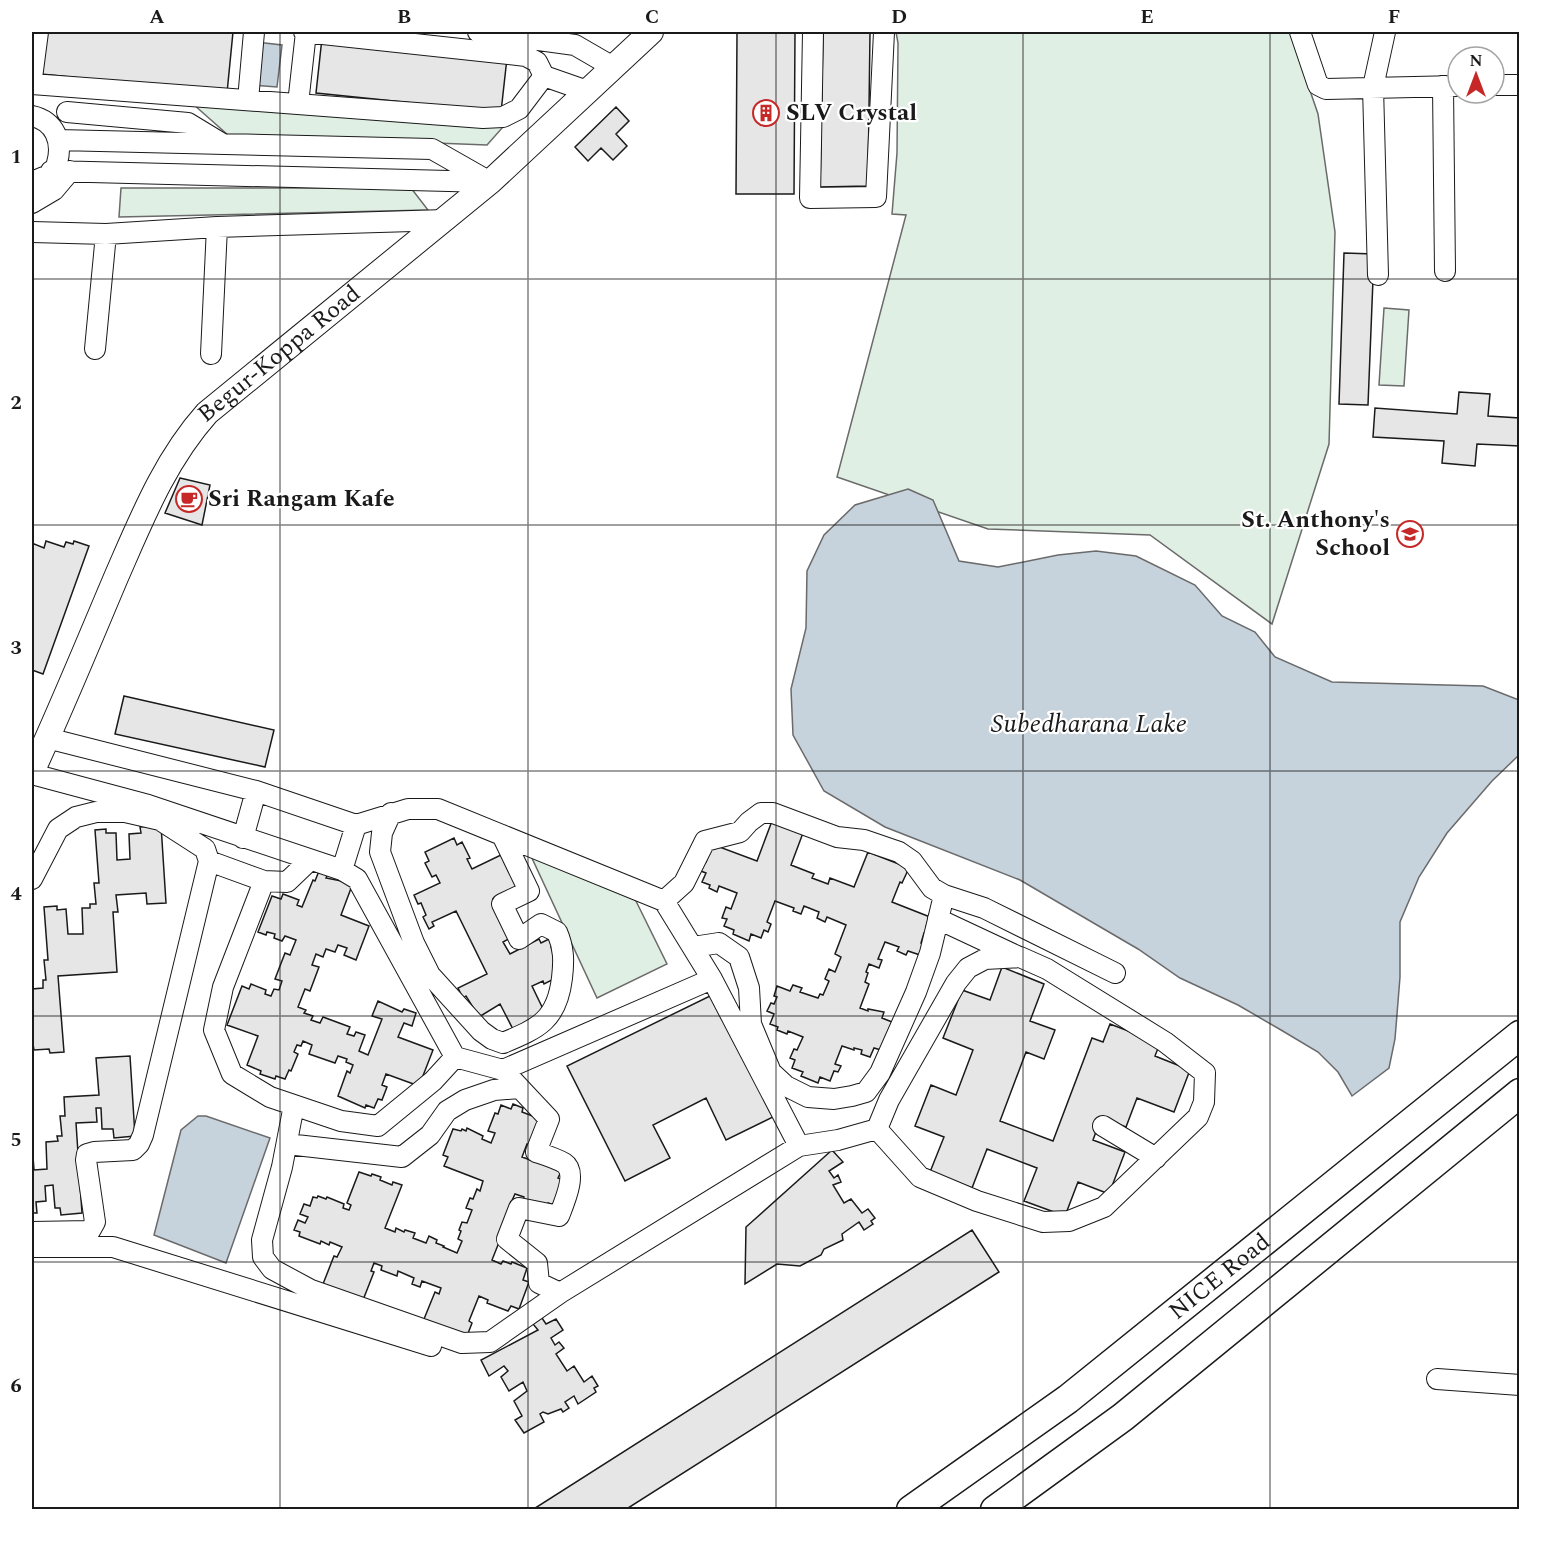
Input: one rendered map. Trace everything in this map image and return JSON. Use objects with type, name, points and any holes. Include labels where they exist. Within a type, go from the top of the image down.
[{"type":"highway","name":"NICE Road","points":[[911,1509],[1068,1399],[1520,1035]]},
{"type":"highway","name":"NICE Road","points":[[995,1509],[1124,1417],[1520,1093]]},
{"type":"main road","name":"Begur-Koppa Road","points":[[32,773],[137,528],[162,475],[187,435],[207,412],[490,182],[651,32]]},
{"type":"street","points":[[32,78],[38,32]]},
{"type":"street","points":[[248,100],[254,32]]},
{"type":"street","points":[[297,104],[305,32],[526,56],[537,62],[544,76],[587,91]]},
{"type":"street","points":[[478,32],[575,45],[613,67]]},
{"type":"street","points":[[813,32],[810,198],[876,197],[884,32]]},
{"type":"street","points":[[1300,32],[1318,86],[1326,89],[1446,86]]},
{"type":"street","points":[[1378,275],[1373,87],[1385,32]]},
{"type":"street","points":[[32,84],[483,118],[503,117],[519,109],[544,76]]},
{"type":"street","points":[[1445,272],[1450,105]]},
{"type":"street","points":[[67,112],[188,123],[223,144]]},
{"type":"street","points":[[32,116],[46,121],[52,128],[58,140],[60,154],[51,173],[54,190],[32,203]]},
{"type":"street","points":[[58,140],[432,149],[490,182]]},
{"type":"street","points":[[51,173],[490,182]]},
{"type":"street","points":[[32,232],[106,234],[217,227],[446,220]]},
{"type":"street","points":[[211,354],[217,227]]},
{"type":"street","points":[[95,349],[106,234]]},
{"type":"street","points":[[47,738],[256,791],[356,825],[408,809],[438,809],[664,901],[712,979],[800,1146]]},
{"type":"street","points":[[32,773],[148,805],[342,870],[357,879],[455,1057],[503,1070],[549,1119],[536,1152],[565,1163],[572,1175],[559,1216],[519,1208],[507,1239],[537,1263],[539,1283],[560,1293]]},
{"type":"street","points":[[243,838],[256,791]]},
{"type":"street","points":[[32,879],[58,829],[76,817],[96,812],[124,812],[160,820],[205,849],[209,861],[139,1144],[134,1150],[87,1154],[95,1222],[90,1231],[32,1232]]},
{"type":"street","points":[[391,813],[382,833],[380,852],[414,944],[430,975],[481,1031],[503,1043],[527,1033],[550,1016],[560,999],[565,960],[557,932],[541,924],[519,939],[514,930],[502,904],[529,891],[502,835]]},
{"type":"street","points":[[664,901],[684,883],[705,841],[740,832],[761,813],[773,813],[837,837],[864,840],[898,852],[912,861],[932,888],[944,895],[984,908],[1114,973]]},
{"type":"street","points":[[342,870],[356,825]]},
{"type":"street","points":[[209,861],[264,881],[287,882],[310,860]]},
{"type":"street","points":[[264,881],[223,987],[214,1030],[232,1074],[270,1097],[341,1121],[378,1126],[433,1081],[455,1057]]},
{"type":"street","points":[[693,947],[719,943],[740,957],[749,988],[751,1024],[771,1072],[786,1086],[808,1097],[834,1099],[852,1096],[866,1092],[880,1073],[916,992],[930,952],[944,895]]},
{"type":"street","points":[[877,1129],[920,1177],[977,1201],[1043,1222],[1069,1221],[1104,1207],[1198,1117],[1204,1102],[1205,1073],[1165,1042],[1047,969],[938,919]]},
{"type":"street","points":[[877,1129],[889,1100],[956,983],[968,968],[985,958],[1020,957]]},
{"type":"street","points":[[503,1070],[712,979]]},
{"type":"street","points":[[287,1144],[402,1157],[429,1135],[447,1111],[465,1100],[494,1090],[520,1089]]},
{"type":"street","points":[[294,1105],[287,1144],[262,1240],[264,1257],[272,1269],[311,1290],[462,1343],[490,1342],[560,1293],[800,1146],[838,1140],[877,1129]]},
{"type":"street","points":[[1103,1126],[1156,1158]]},
{"type":"street","points":[[32,1247],[112,1247],[448,1351]]},
{"type":"street","points":[[1437,1379],[1520,1385]]},
{"type":"green space","points":[[896,32],[1290,32],[1318,114],[1335,232],[1329,444],[1272,624],[1150,535],[988,529],[837,477],[906,215],[892,214],[897,153],[898,43]]},
{"type":"green space","points":[[193,104],[503,127],[487,145],[228,135]]},
{"type":"green space","points":[[121,188],[411,188],[428,210],[119,217]]},
{"type":"green space","points":[[1384,308],[1409,310],[1404,386],[1379,385]]},
{"type":"green space","points":[[531,856],[632,893],[667,964],[597,998]]},
{"type":"water","points":[[256,42],[282,45],[277,87],[252,85]]},
{"type":"water","name":"Subedharana Lake","points":[[908,489],[933,500],[959,561],[998,567],[1058,555],[1096,551],[1136,556],[1195,585],[1222,616],[1255,632],[1275,657],[1332,682],[1483,686],[1519,700],[1519,755],[1492,781],[1447,833],[1419,877],[1400,922],[1400,977],[1395,1039],[1389,1068],[1352,1096],[1338,1072],[1318,1052],[1238,1005],[1180,978],[1138,949],[1020,880],[885,827],[824,791],[793,735],[791,689],[806,628],[807,571],[824,535],[855,505]]},
{"type":"water","points":[[198,1116],[206,1116],[270,1138],[226,1263],[154,1235],[181,1130]]},
{"type":"building","points":[[45,32],[233,32],[227,93],[41,74]]},
{"type":"building","name":"SLV Crystal","points":[[737,32],[795,32],[794,194],[736,194]]},
{"type":"building","points":[[823,32],[870,32],[868,186],[820,187]]},
{"type":"building","points":[[322,38],[507,58],[501,112],[316,93]]},
{"type":"building","points":[[616,107],[629,121],[616,134],[627,146],[613,160],[601,148],[588,161],[575,147]]},
{"type":"building","points":[[1344,253],[1374,254],[1368,405],[1339,404]]},
{"type":"building","points":[[1459,392],[1490,394],[1488,416],[1520,418],[1520,446],[1477,444],[1475,466],[1442,463],[1444,441],[1373,437],[1375,408],[1457,414]]},
{"type":"building","name":"Sri Rangam Kafe","points":[[180,478],[210,485],[202,525],[165,513]]},
{"type":"building","points":[[46,541],[64,547],[66,542],[73,544],[74,541],[89,546],[43,674],[32,670],[32,543],[44,548]]},
{"type":"building","points":[[124,696],[274,730],[265,767],[115,734]]},
{"type":"building","points":[[772,821],[803,833],[791,865],[814,874],[812,878],[828,884],[830,878],[854,887],[868,852],[909,868],[892,902],[930,917],[926,927],[930,929],[928,935],[924,933],[921,943],[924,944],[920,955],[908,951],[906,955],[897,951],[899,947],[885,942],[878,959],[882,960],[879,968],[869,964],[865,982],[869,984],[860,1008],[884,1012],[882,1018],[892,1022],[881,1050],[874,1048],[870,1057],[861,1054],[862,1050],[842,1046],[835,1064],[841,1066],[838,1072],[834,1071],[830,1081],[820,1077],[818,1083],[801,1076],[803,1072],[792,1068],[795,1060],[790,1058],[803,1037],[788,1031],[787,1034],[777,1030],[778,1027],[770,1024],[774,1014],[767,1011],[777,997],[774,996],[777,986],[790,991],[793,985],[802,988],[800,992],[818,998],[820,994],[823,995],[829,981],[825,979],[829,969],[835,972],[841,957],[835,954],[846,925],[827,917],[825,922],[817,918],[819,912],[804,906],[801,914],[793,911],[794,908],[775,901],[767,922],[771,924],[768,932],[764,930],[761,938],[751,934],[749,941],[733,934],[734,930],[724,926],[727,919],[722,918],[726,907],[731,909],[737,893],[719,886],[717,892],[709,888],[710,885],[702,882],[706,873],[698,870],[702,860],[706,862],[709,843],[757,861]]},
{"type":"building","points":[[161,825],[166,903],[147,904],[146,893],[116,895],[118,912],[113,912],[117,972],[58,976],[64,1052],[50,1053],[49,1049],[34,1050],[32,1044],[32,989],[43,988],[43,980],[46,980],[44,960],[48,960],[44,907],[57,906],[57,910],[66,909],[68,934],[83,934],[82,908],[90,908],[90,904],[96,904],[94,883],[99,883],[95,830],[106,829],[106,833],[116,833],[117,860],[130,859],[129,834],[141,833],[140,827]]},
{"type":"building","points":[[454,838],[457,845],[462,842],[470,858],[467,859],[472,869],[505,853],[520,885],[493,899],[512,937],[503,942],[510,954],[539,939],[541,943],[549,939],[562,971],[556,978],[544,984],[543,981],[532,986],[544,1011],[516,1035],[500,1004],[479,1017],[466,996],[463,998],[458,988],[487,974],[456,911],[432,922],[434,926],[429,929],[423,917],[426,915],[421,903],[418,904],[414,895],[440,883],[436,875],[432,877],[425,863],[429,861],[425,852]]},
{"type":"building","points":[[319,871],[328,874],[326,878],[341,881],[342,879],[353,883],[341,915],[369,926],[356,960],[344,955],[347,948],[338,945],[335,952],[326,949],[323,957],[316,954],[312,965],[319,967],[310,991],[305,989],[298,1007],[306,1010],[304,1013],[313,1016],[311,1020],[320,1023],[323,1017],[350,1027],[347,1034],[354,1036],[356,1032],[365,1035],[359,1051],[368,1055],[382,1019],[372,1016],[378,1001],[402,1012],[404,1009],[416,1013],[412,1026],[404,1023],[398,1037],[433,1050],[419,1086],[386,1074],[382,1085],[387,1087],[382,1100],[378,1099],[374,1108],[366,1105],[365,1108],[338,1096],[347,1071],[350,1073],[353,1065],[346,1062],[347,1059],[338,1056],[335,1063],[309,1054],[312,1045],[303,1041],[301,1046],[297,1045],[294,1052],[298,1054],[291,1071],[289,1070],[285,1079],[276,1076],[275,1079],[260,1074],[261,1071],[247,1065],[258,1036],[227,1025],[242,986],[249,989],[251,984],[266,990],[265,994],[271,996],[274,989],[279,990],[282,981],[275,979],[285,953],[290,955],[296,940],[285,936],[282,941],[274,938],[275,934],[267,932],[266,935],[258,932],[272,896],[281,899],[283,894],[299,900],[297,905],[302,907]]},
{"type":"building","points":[[1002,967],[1044,984],[1030,1021],[1055,1030],[1044,1059],[1026,1052],[1000,1121],[1053,1141],[1092,1038],[1103,1042],[1110,1024],[1160,1043],[1155,1056],[1190,1070],[1174,1112],[1137,1098],[1126,1127],[1101,1118],[1093,1140],[1125,1152],[1109,1194],[1078,1182],[1065,1216],[1024,1201],[1037,1168],[987,1149],[972,1188],[930,1172],[944,1137],[915,1126],[931,1085],[956,1095],[973,1050],[943,1038],[962,990],[990,1000]]},
{"type":"building","points":[[712,995],[773,1117],[726,1140],[706,1098],[653,1125],[670,1158],[625,1181],[567,1066]]},
{"type":"building","points":[[130,1056],[135,1136],[114,1138],[113,1129],[102,1129],[101,1108],[96,1108],[97,1122],[76,1123],[82,1213],[61,1215],[60,1208],[55,1208],[53,1185],[45,1186],[46,1201],[36,1202],[37,1213],[32,1213],[32,1143],[34,1170],[47,1169],[46,1142],[58,1141],[57,1136],[62,1136],[60,1116],[65,1116],[64,1097],[99,1095],[96,1058]]},
{"type":"building","points":[[513,1104],[523,1108],[522,1112],[543,1120],[532,1146],[527,1144],[522,1157],[563,1167],[558,1178],[564,1180],[554,1205],[548,1203],[544,1210],[522,1202],[524,1197],[515,1194],[510,1205],[513,1207],[492,1260],[501,1264],[503,1261],[511,1264],[512,1262],[527,1268],[523,1280],[529,1282],[519,1309],[511,1306],[508,1311],[487,1303],[488,1300],[479,1296],[469,1321],[472,1323],[467,1336],[424,1319],[435,1292],[439,1294],[441,1288],[422,1281],[420,1287],[412,1284],[414,1278],[398,1271],[397,1276],[381,1270],[382,1266],[374,1263],[371,1271],[374,1272],[363,1300],[323,1284],[334,1256],[337,1257],[342,1247],[330,1242],[329,1245],[321,1241],[320,1244],[299,1236],[300,1232],[294,1230],[298,1220],[305,1223],[308,1217],[300,1214],[304,1204],[310,1206],[313,1197],[326,1199],[327,1197],[344,1204],[343,1208],[349,1210],[351,1205],[347,1203],[359,1172],[371,1176],[372,1174],[392,1185],[393,1182],[402,1185],[385,1228],[395,1232],[396,1228],[404,1232],[405,1230],[415,1233],[413,1238],[426,1243],[429,1236],[437,1240],[436,1243],[457,1253],[462,1241],[458,1239],[461,1231],[459,1230],[462,1222],[467,1223],[472,1210],[466,1208],[477,1189],[480,1191],[483,1181],[444,1166],[448,1157],[443,1155],[453,1129],[466,1131],[467,1128],[491,1143],[495,1133],[488,1131],[495,1113],[498,1114],[501,1105],[511,1109]]},
{"type":"building","points":[[832,1150],[843,1162],[829,1171],[834,1178],[838,1175],[841,1182],[833,1185],[844,1203],[851,1199],[862,1213],[868,1209],[875,1218],[871,1221],[873,1224],[864,1230],[859,1222],[842,1234],[843,1240],[824,1249],[821,1255],[800,1266],[777,1264],[745,1284],[746,1227]]},
{"type":"building","points":[[972,1230],[999,1272],[625,1510],[532,1510]]},
{"type":"building","points":[[542,1318],[546,1324],[556,1319],[563,1330],[551,1338],[555,1345],[559,1342],[564,1348],[556,1354],[567,1371],[574,1366],[584,1382],[592,1376],[598,1386],[594,1388],[596,1392],[578,1404],[574,1396],[565,1402],[569,1408],[563,1412],[561,1409],[548,1414],[543,1412],[540,1414],[544,1422],[524,1433],[515,1420],[522,1416],[514,1401],[527,1391],[523,1382],[509,1391],[501,1377],[508,1371],[504,1366],[489,1376],[481,1360],[538,1330],[533,1324]]},
{"type":"place","name":"SLV Crystal","points":[[766,113]]},
{"type":"place","name":"Sri Rangam Kafe","points":[[189,499]]},
{"type":"place","name":"St. Anthony's School","points":[[1410,534]]}]
